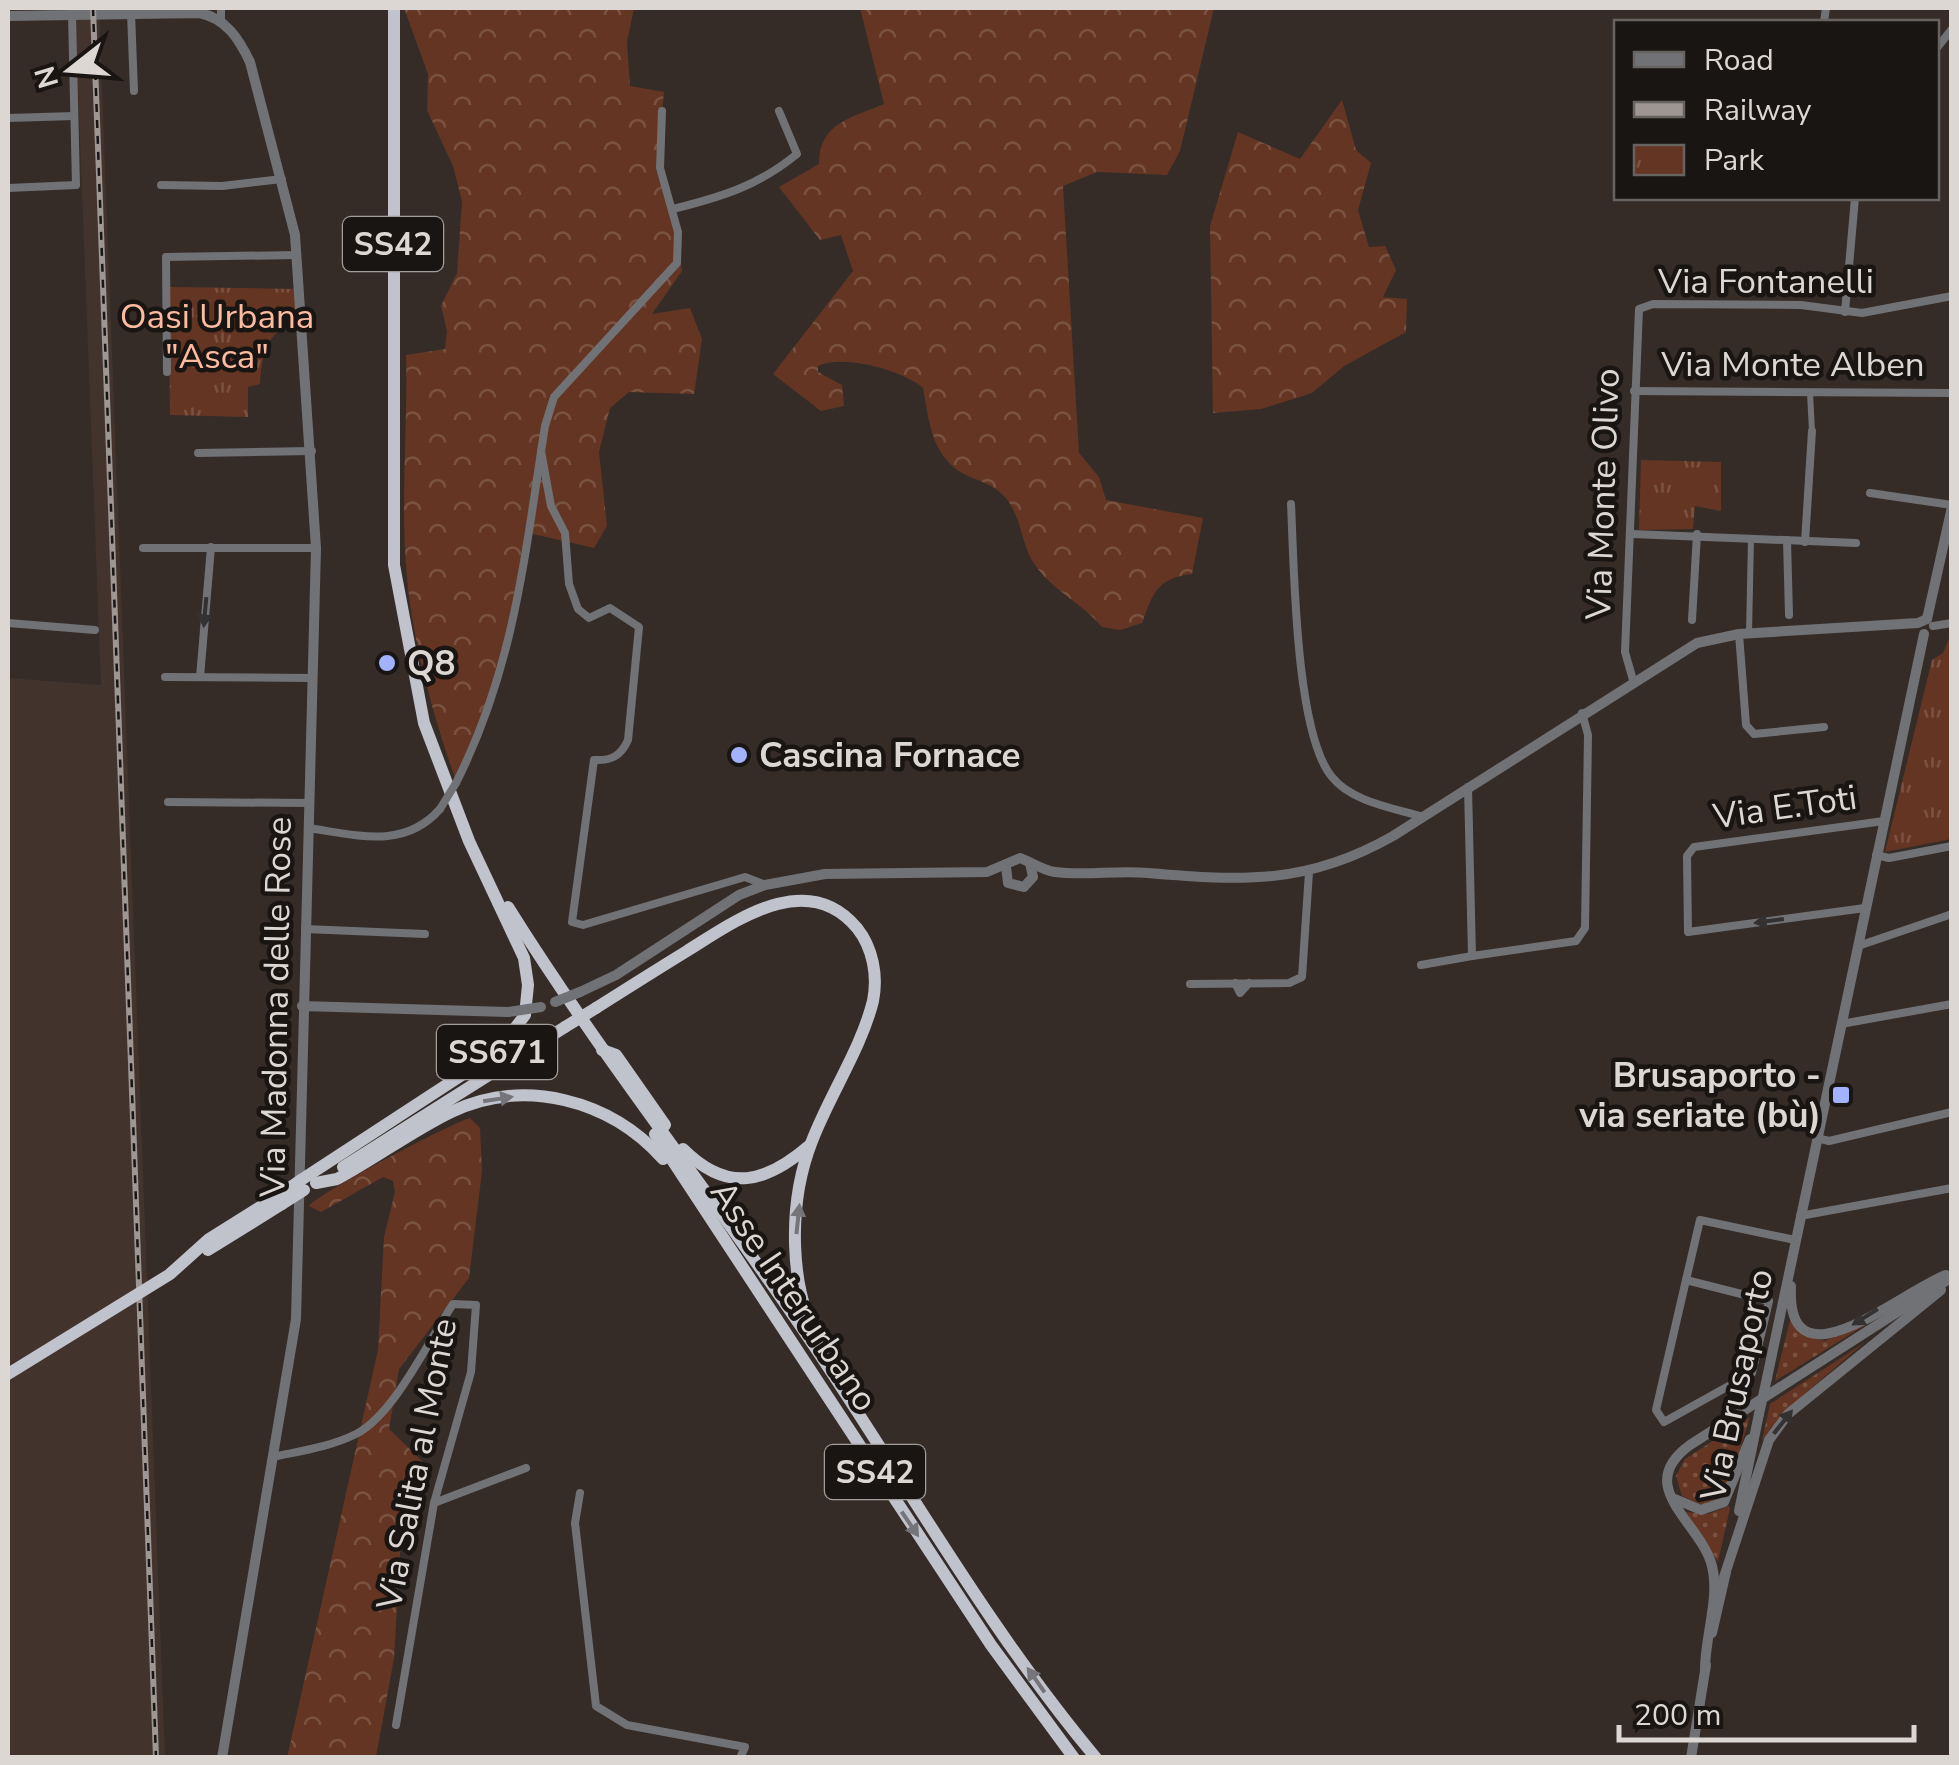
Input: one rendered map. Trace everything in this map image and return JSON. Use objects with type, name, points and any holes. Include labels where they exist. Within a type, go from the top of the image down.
[{"type":"highway","name":"SS42","points":[[394,8],[394,566],[424,723],[469,840],[642,1110],[762,1268],[1038,1685],[1096,1758]]},
{"type":"highway","name":"SS671","points":[[307,1184],[497,1052],[520,1025],[527,1002],[524,958],[469,840]]},
{"type":"highway","name":"SS671","points":[[8,1374],[282,1199],[762,907],[812,902],[842,915],[866,942],[875,986],[868,1014],[810,1145],[795,1226],[804,1300],[818,1340],[902,1468],[912,1496]]},
{"type":"highway","points":[[600,1048],[616,1056],[676,1142],[707,1171],[736,1178],[763,1176],[784,1167],[810,1145]]},
{"type":"highway","points":[[307,1184],[337,1179],[452,1112],[493,1097],[541,1095],[582,1103],[628,1126],[682,1181]]},
{"type":"highway","name":"Asse Interurbano","points":[[642,1110],[682,1181],[991,1645],[1074,1758]]},
{"type":"street","points":[[8,16],[203,10],[221,20],[221,8]]},
{"type":"street","points":[[8,188],[76,186],[72,14]]},
{"type":"street","points":[[131,14],[134,91]]},
{"type":"street","name":"Via Madonna delle Rose","points":[[221,20],[242,45],[250,62],[282,178],[296,255],[316,548],[296,1319],[222,1756]]},
{"type":"street","points":[[308,828],[396,837],[412,834],[440,809],[456,783],[494,698],[512,637],[541,451],[554,398],[677,264],[681,250],[660,168],[662,111]]},
{"type":"street","points":[[672,209],[734,194],[768,178],[796,154],[780,111]]},
{"type":"street","points":[[8,118],[74,116]]},
{"type":"street","points":[[161,184],[222,186],[282,178]]},
{"type":"street","points":[[1845,312],[1855,200]]},
{"type":"street","points":[[166,372],[166,258],[296,255]]},
{"type":"street","name":"Via Fontanelli","points":[[1639,309],[1653,304],[1801,305],[1845,312],[1880,311],[1952,296]]},
{"type":"street","name":"Via Monte Olivo","points":[[1633,680],[1626,652],[1639,309]]},
{"type":"street","name":"Via Monte Alben","points":[[1634,391],[1952,393]]},
{"type":"street","points":[[1806,542],[1812,431],[1810,393]]},
{"type":"street","points":[[198,453],[312,451]]},
{"type":"street","points":[[541,451],[551,506],[565,532],[565,558],[578,609],[589,618],[610,608],[640,627],[628,740],[623,752],[607,760],[594,760],[572,922],[584,925],[746,877],[765,885]]},
{"type":"street","points":[[1870,493],[1952,506]]},
{"type":"street","points":[[1291,504],[1299,660],[1326,768],[1346,790],[1422,817]]},
{"type":"street","name":"Via Brusaporto","points":[[1691,1758],[1724,1577],[1952,506]]},
{"type":"street","points":[[1632,534],[1856,543]]},
{"type":"street","points":[[1692,620],[1697,534]]},
{"type":"street","points":[[1751,538],[1744,634],[1746,725],[1754,734],[1824,727]]},
{"type":"street","points":[[1787,540],[1789,615]]},
{"type":"street","points":[[200,677],[211,547]]},
{"type":"street","points":[[144,548],[316,548]]},
{"type":"street","points":[[8,623],[94,630]]},
{"type":"street","points":[[302,1006],[508,1012],[541,1007],[616,975],[739,895],[765,885],[824,874],[986,872],[1006,867],[1017,858],[1053,872],[1144,872],[1238,881],[1309,872],[1362,854],[1696,643],[1744,634],[1952,623]]},
{"type":"street","points":[[164,677],[311,678]]},
{"type":"street","points":[[1421,965],[1567,944],[1576,941],[1586,928],[1588,736],[1582,713]]},
{"type":"street","points":[[1468,787],[1472,804],[1472,956]]},
{"type":"street","points":[[168,802],[308,803]]},
{"type":"street","name":"Via E.Toti","points":[[1865,908],[1688,932],[1687,856],[1694,847],[1884,821]]},
{"type":"street","points":[[1876,856],[1889,858],[1952,846]]},
{"type":"street","points":[[1030,864],[1031,882]]},
{"type":"street","points":[[1006,867],[1007,881]]},
{"type":"street","points":[[986,872],[1019,888],[1053,872]]},
{"type":"street","points":[[1190,984],[1289,983],[1302,976],[1309,872]]},
{"type":"street","points":[[1858,946],[1952,914]]},
{"type":"street","points":[[305,929],[425,934]]},
{"type":"street","points":[[1842,1024],[1952,1004]]},
{"type":"street","points":[[1817,1138],[1829,1141],[1952,1112]]},
{"type":"street","points":[[1800,1216],[1952,1188]]},
{"type":"street","points":[[1686,1280],[1768,1301],[1752,1373],[1664,1422],[1656,1410],[1686,1280],[1700,1220],[1794,1245],[1792,1316],[1804,1331],[1820,1338],[1850,1327],[1917,1286],[1952,1277]]},
{"type":"street","points":[[1705,1669],[1712,1562],[1669,1490],[1667,1475],[1676,1455],[1952,1277]]},
{"type":"street","points":[[1724,1577],[1769,1440],[1788,1414],[1952,1277]]},
{"type":"street","name":"Via Salita al Monte","points":[[272,1458],[336,1442],[367,1428],[385,1409],[454,1304],[476,1305],[470,1372],[434,1503],[396,1725]]},
{"type":"street","points":[[1669,1490],[1692,1508],[1709,1510],[1724,1502],[1759,1418]]},
{"type":"street","points":[[434,1503],[526,1468]]},
{"type":"street","points":[[580,1493],[574,1523],[596,1706],[627,1725],[745,1747],[740,1758]]},
{"type":"shaded area","points":[[46,8],[99,8],[165,1757],[8,1757],[8,678],[101,685],[75,9]]},
{"type":"green space","points":[[404,8],[634,8],[627,42],[630,86],[664,92],[656,170],[671,212],[682,271],[652,314],[690,308],[702,339],[694,394],[629,392],[610,408],[599,452],[607,526],[594,548],[529,533],[500,658],[455,778],[414,628],[407,577],[404,494],[406,355],[445,349],[447,331],[441,306],[457,273],[462,201],[453,166],[427,110],[428,74]]},
{"type":"green space","points":[[860,8],[1214,8],[1180,151],[1167,175],[1097,172],[1063,186],[1079,453],[1099,477],[1106,500],[1203,518],[1192,574],[1171,579],[1158,588],[1142,623],[1120,630],[1102,627],[1042,574],[1030,557],[1015,513],[1004,496],[953,466],[938,447],[923,388],[913,381],[857,363],[818,366],[818,372],[842,385],[844,406],[821,411],[773,374],[853,271],[841,235],[820,240],[779,187],[819,164],[825,139],[839,124],[884,104]]},
{"type":"green space","points":[[1342,100],[1356,150],[1371,163],[1358,210],[1369,247],[1385,246],[1396,270],[1383,297],[1407,299],[1406,332],[1344,366],[1312,393],[1261,409],[1213,413],[1210,226],[1238,132],[1300,159]]},
{"type":"green space","name":"Oasi Urbana \"Asca\"","points":[[169,287],[296,289],[297,317],[268,344],[260,384],[248,387],[248,417],[170,415]]},
{"type":"green space","points":[[1641,460],[1721,462],[1721,511],[1695,506],[1693,529],[1639,530]]},
{"type":"green space","points":[[1951,634],[1951,839],[1885,852],[1932,660],[1943,653]]},
{"type":"green space","points":[[470,1118],[480,1128],[482,1171],[469,1278],[399,1369],[389,1429],[424,1463],[428,1489],[402,1520],[394,1658],[376,1757],[287,1758],[378,1350],[384,1237],[395,1192],[393,1181],[383,1177],[321,1212],[309,1206],[385,1159]]},
{"type":"green space","points":[[1881,1310],[1883,1314],[1775,1381],[1791,1316],[1804,1336],[1825,1341]]},
{"type":"green space","points":[[1864,1343],[1802,1396],[1762,1441],[1770,1404]]},
{"type":"green space","points":[[1750,1417],[1727,1492],[1704,1506],[1682,1496],[1676,1476],[1685,1459]]},
{"type":"green space","points":[[1729,1506],[1718,1562],[1686,1512],[1708,1514]]},
{"type":"railway","points":[[93,8],[156,1758]]},
{"type":"place","name":"Q8","points":[[387,663]]},
{"type":"place","name":"Cascina Fornace","points":[[739,755]]},
{"type":"place","name":"Brusaporto - via seriate (bù)","points":[[1841,1095]]}]
